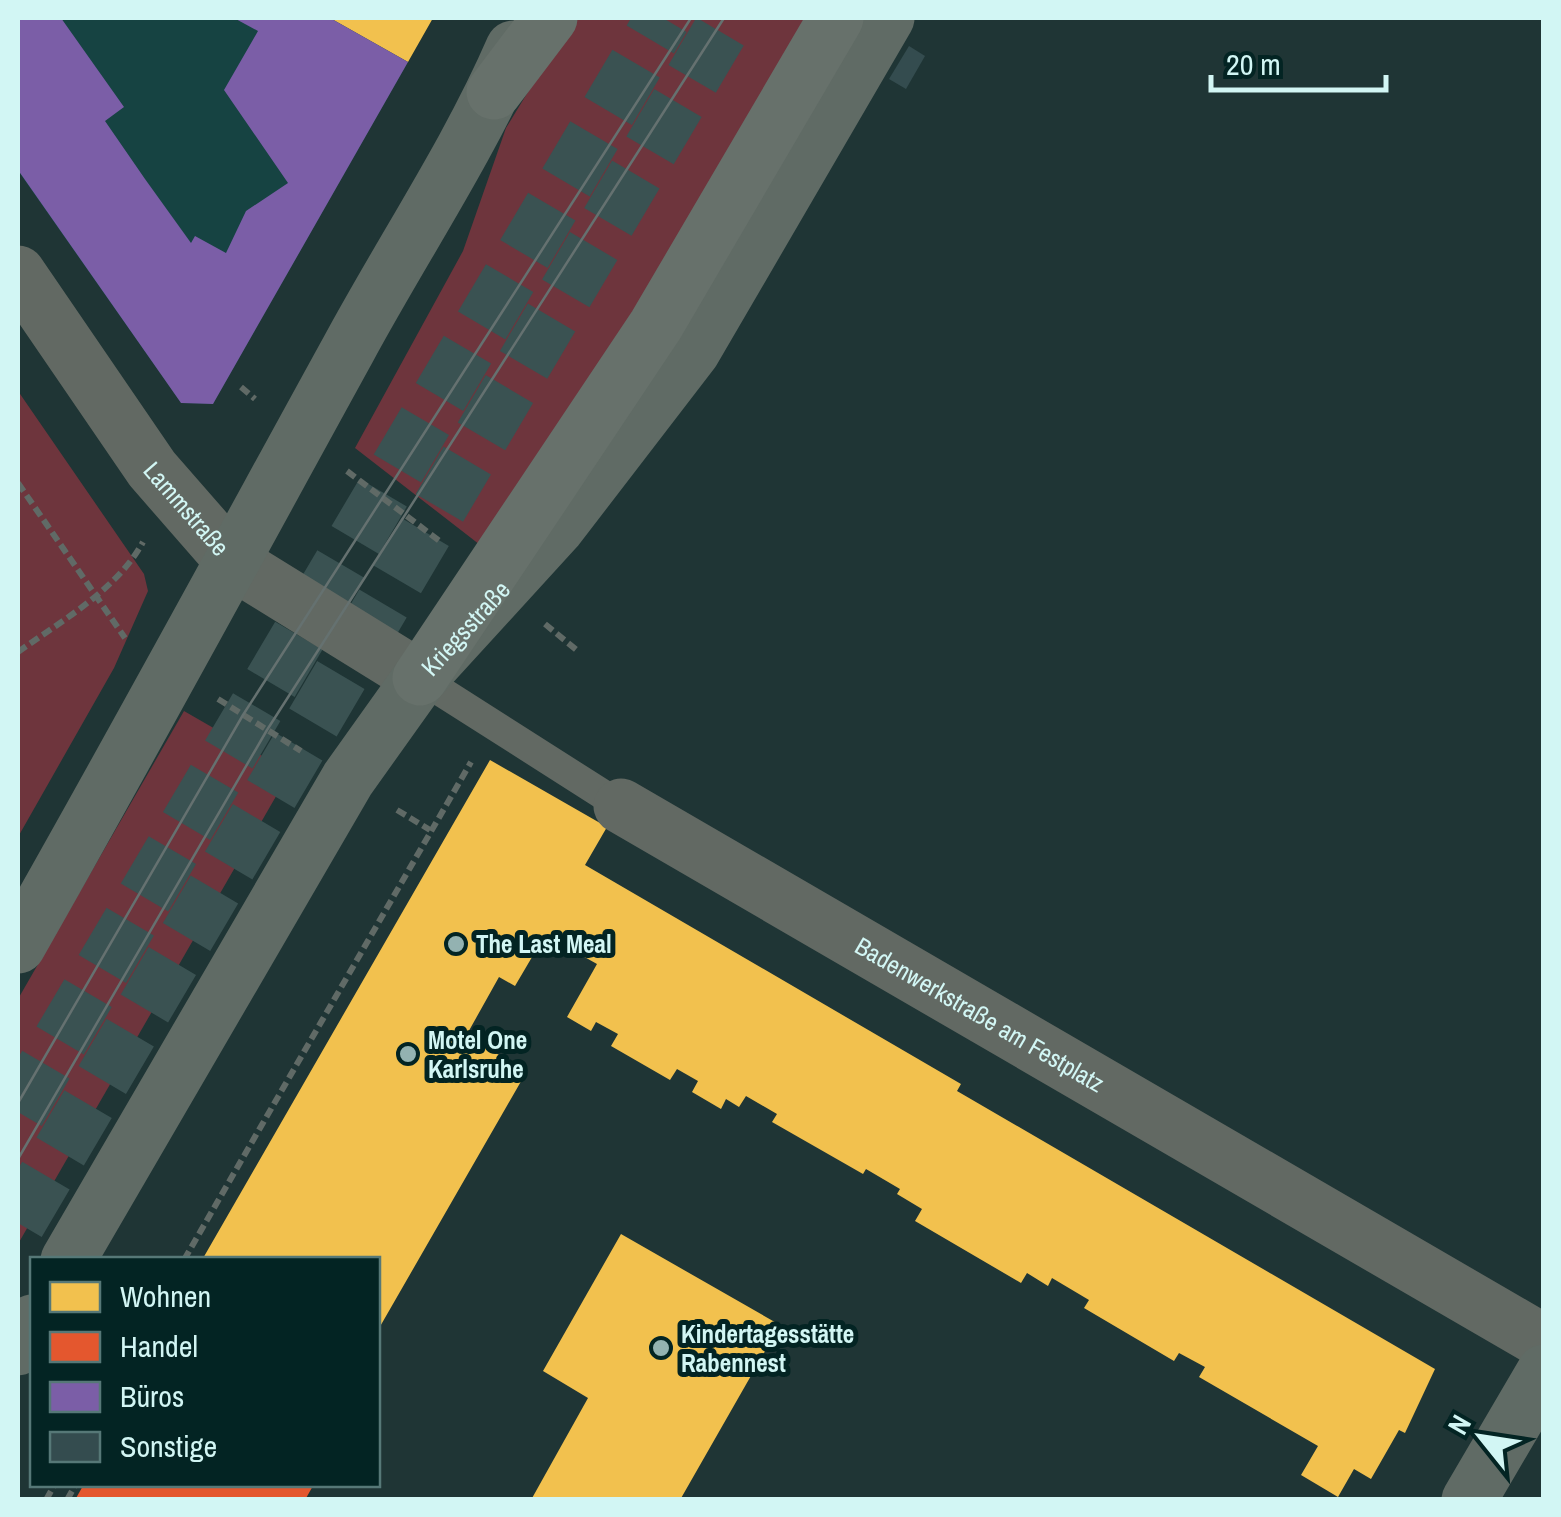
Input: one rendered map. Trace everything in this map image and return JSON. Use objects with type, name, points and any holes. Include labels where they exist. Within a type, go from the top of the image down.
[{"type":"main road","points":[[18,946],[174,673],[494,92],[526,18]]},
{"type":"main road","points":[[494,92],[550,18]]},
{"type":"main road","points":[[420,678],[495,583],[656,325],[836,18]]},
{"type":"main road","name":"Kriegsstraße","points":[[495,583],[693,351],[887,18]]},
{"type":"main road","name":"Kriegsstraße","points":[[70,1257],[348,779],[420,678]]},
{"type":"main road","points":[[18,1348],[30,1326]]},
{"type":"main road","points":[[1469,1500],[1544,1372]]},
{"type":"street","name":"Lammstraße","points":[[18,273],[171,491],[234,563],[420,678]]},
{"type":"street","name":"Badenwerkstraße am Festplatz","points":[[621,806],[1544,1342]]},
{"type":"lane","name":"Badenwerkstraße am Festplatz","points":[[420,678],[621,806]]},
{"type":"path","points":[[241,388],[579,652]]},
{"type":"path","points":[[18,483],[130,645],[430,830]]},
{"type":"path","points":[[18,652],[94,597],[134,560],[171,491]]},
{"type":"path","points":[[186,1257],[492,727]]},
{"type":"shaded area","points":[[18,18],[330,18],[408,62],[213,404],[181,403],[18,171]]},
{"type":"shaded area","points":[[573,18],[805,18],[755,129],[484,548],[355,448],[463,251],[506,128]]},
{"type":"shaded area","points":[[18,391],[144,574],[148,591],[114,668],[18,837]]},
{"type":"shaded area","points":[[184,711],[290,772],[18,1244],[18,999]]},
{"type":"building: Wohnen","points":[[330,18],[433,18],[408,62]]},
{"type":"building: Wohnen","points":[[490,760],[607,827],[585,865],[961,1084],[957,1091],[1435,1369],[1405,1433],[1399,1430],[1371,1479],[1354,1469],[1338,1497],[1301,1475],[1318,1446],[1199,1377],[1205,1367],[1179,1353],[1174,1361],[1084,1308],[1089,1300],[1052,1278],[1048,1286],[1027,1273],[1021,1283],[915,1221],[922,1209],[897,1194],[900,1189],[866,1169],[863,1174],[772,1122],[777,1114],[746,1096],[739,1107],[726,1099],[721,1109],[692,1092],[698,1081],[677,1069],[670,1080],[611,1046],[618,1034],[596,1022],[591,1031],[567,1017],[597,964],[545,935],[515,986],[499,977],[466,1036],[527,1071],[380,1327],[380,1257],[204,1257]]},
{"type":"building: Wohnen","name":"Kindertagesstätte Rabennest","points":[[621,1234],[780,1325],[680,1500],[531,1500],[588,1398],[543,1371]]},
{"type":"building: Handel","points":[[82,1487],[312,1487],[305,1500],[75,1500]]},
{"type":"building: Büros","points":[[18,18],[61,18],[124,107],[105,121],[145,179],[191,243],[195,236],[226,253],[246,211],[288,183],[224,90],[258,31],[234,18],[330,18],[408,62],[213,404],[181,403],[18,170]]},
{"type":"building: Sonstige","points":[[909,46],[925,56],[906,89],[889,79]]},
{"type":"tunnel","points":[[18,1112],[663,18]]},
{"type":"tunnel","points":[[18,1223],[728,18]]},
{"type":"tram line","points":[[18,1103],[243,715],[691,18]]},
{"type":"tram line","points":[[18,1159],[267,730],[724,18]]},
{"type":"place","name":"The Last Meal","points":[[456,944]]},
{"type":"place","name":"Motel One Karlsruhe","points":[[408,1054]]},
{"type":"place","name":"Kindertagesstätte Rabennest","points":[[661,1348]]}]
